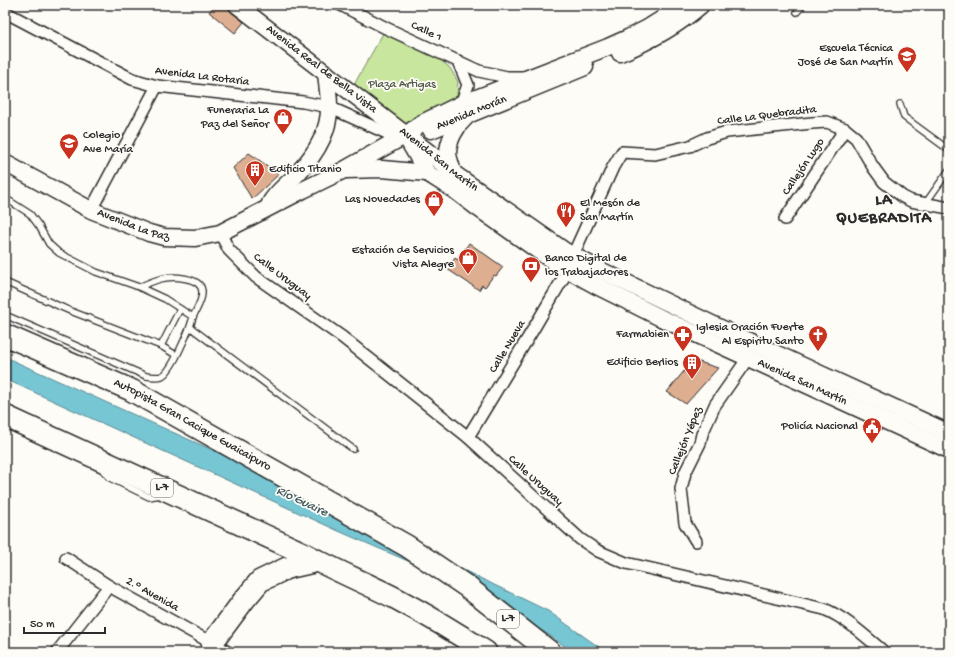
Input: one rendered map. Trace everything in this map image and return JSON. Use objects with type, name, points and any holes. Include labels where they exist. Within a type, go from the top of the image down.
[{"type":"highway","name":"Autopista Gran Cacique Guaicaipuro","points":[[5,335],[131,390],[407,546],[466,586],[550,652]]},
{"type":"highway","name":"L-7","points":[[5,416],[170,491],[396,599],[431,618],[486,652]]},
{"type":"highway","points":[[215,649],[244,600],[260,581],[287,568],[318,561]]},
{"type":"main road","name":"Avenida Real de Bella Vista","points":[[237,5],[406,135]]},
{"type":"main road","name":"Avenida Morán","points":[[406,135],[431,130],[464,110],[531,77],[628,38],[662,19],[679,5]]},
{"type":"main road","name":"Avenida Morán","points":[[464,110],[641,44],[672,28],[701,5]]},
{"type":"main road","name":"Avenida La Paz","points":[[266,209],[275,195],[291,181],[314,154],[324,134],[329,107],[326,72]]},
{"type":"main road","points":[[453,173],[448,154],[450,143],[464,110]]},
{"type":"main road","name":"Avenida La Paz","points":[[5,163],[91,210],[149,233],[164,237],[195,238],[220,234],[344,170],[406,135]]},
{"type":"main road","name":"Avenida San Martín","points":[[406,135],[427,173],[454,190],[539,251],[629,285],[949,433]]},
{"type":"main road","name":"Avenida San Martín","points":[[406,135],[453,173],[570,262],[622,299],[949,450]]},
{"type":"main road","points":[[344,170],[382,169],[427,173]]},
{"type":"street","name":"Calle 1","points":[[341,5],[398,34],[479,71],[507,77],[531,77]]},
{"type":"street","name":"Avenida La Rotaria","points":[[5,12],[132,79],[158,86],[303,102],[329,107],[389,134],[406,135]]},
{"type":"street","points":[[458,61],[468,84],[464,110]]},
{"type":"street","points":[[91,210],[158,86]]},
{"type":"street","name":"Calle La Quebradita","points":[[570,262],[613,167],[622,152],[655,154],[690,146],[707,138],[727,132],[812,122],[827,122],[845,129],[856,138],[884,182],[903,197],[911,201],[949,208]]},
{"type":"street","name":"Callejón Lugo","points":[[785,219],[845,129]]},
{"type":"street","name":"Calle Uruguay","points":[[220,234],[229,250],[256,277],[342,337],[468,437],[580,539],[598,551],[626,563],[824,608],[864,635],[884,652]]},
{"type":"street","name":"Calle Nueva","points":[[468,437],[515,360],[570,262]]},
{"type":"street","name":"Callejón Yépez","points":[[696,541],[685,523],[681,489],[685,473],[700,443],[702,434],[715,405],[748,358]]},
{"type":"street","name":"2.° Avenida","points":[[66,558],[109,586],[215,649]]},
{"type":"street","points":[[57,652],[109,586]]},
{"type":"lane","points":[[797,12],[803,5]]},
{"type":"lane","points":[[900,104],[904,117],[949,150]]},
{"type":"lane","points":[[925,204],[949,170]]},
{"type":"lane","points":[[5,198],[30,214],[39,226],[48,244],[59,253],[96,272],[139,287],[165,299],[192,317]]},
{"type":"lane","points":[[5,315],[146,376],[162,376],[171,369],[176,355],[190,327],[192,317],[202,293],[198,283],[193,280],[177,277],[160,279],[139,287]]},
{"type":"lane","points":[[5,282],[68,310],[161,346],[176,355]]},
{"type":"lane","points":[[161,346],[180,309]]},
{"type":"lane","points":[[190,327],[353,449]]},
{"type":"green space","name":"Plaza Artigas","points":[[386,28],[437,57],[450,68],[458,82],[457,96],[452,106],[396,133],[347,97]]},
{"type":"water","name":"Río Guaire","points":[[5,357],[257,470],[548,611],[606,652],[573,652],[546,633],[466,586],[343,533],[5,379]]},
{"type":"building","points":[[215,5],[227,5],[231,12],[244,22],[235,33],[209,12]]},
{"type":"building","name":"Edificio Titanio","points":[[249,153],[279,174],[252,199],[233,168]]},
{"type":"building","points":[[469,243],[503,267],[496,276],[494,275],[485,287],[482,285],[479,290],[447,269],[455,258],[458,260]]},
{"type":"building","name":"Edificio Berlios","points":[[693,360],[718,368],[686,404],[667,392]]},
{"type":"place","name":"Escuela Técnica José de San Martín","points":[[907,73]]},
{"type":"place","name":"Funeraria La Paz del Señor","points":[[283,135]]},
{"type":"place","name":"Colegio Ave María","points":[[69,160]]},
{"type":"place","name":"Edificio Titanio","points":[[255,187]]},
{"type":"place","name":"Las Novedades","points":[[434,217]]},
{"type":"place","name":"El Mesón de San Martín","points":[[566,228]]},
{"type":"place","name":"Estación de Servicios Vista Alegre","points":[[468,275]]},
{"type":"place","name":"Banco Digital de los Trabajadores","points":[[531,283]]},
{"type":"place","name":"Farmabien","points":[[683,352]]},
{"type":"place","name":"Iglesia Oración Fuerte Al Espiritu Santo","points":[[818,352]]},
{"type":"place","name":"Edificio Berlios","points":[[692,380]]},
{"type":"place","name":"Policía Nacional","points":[[872,444]]},
{"type":"district","name":"LA QUEBRADITA","points":[[884,210]]}]
